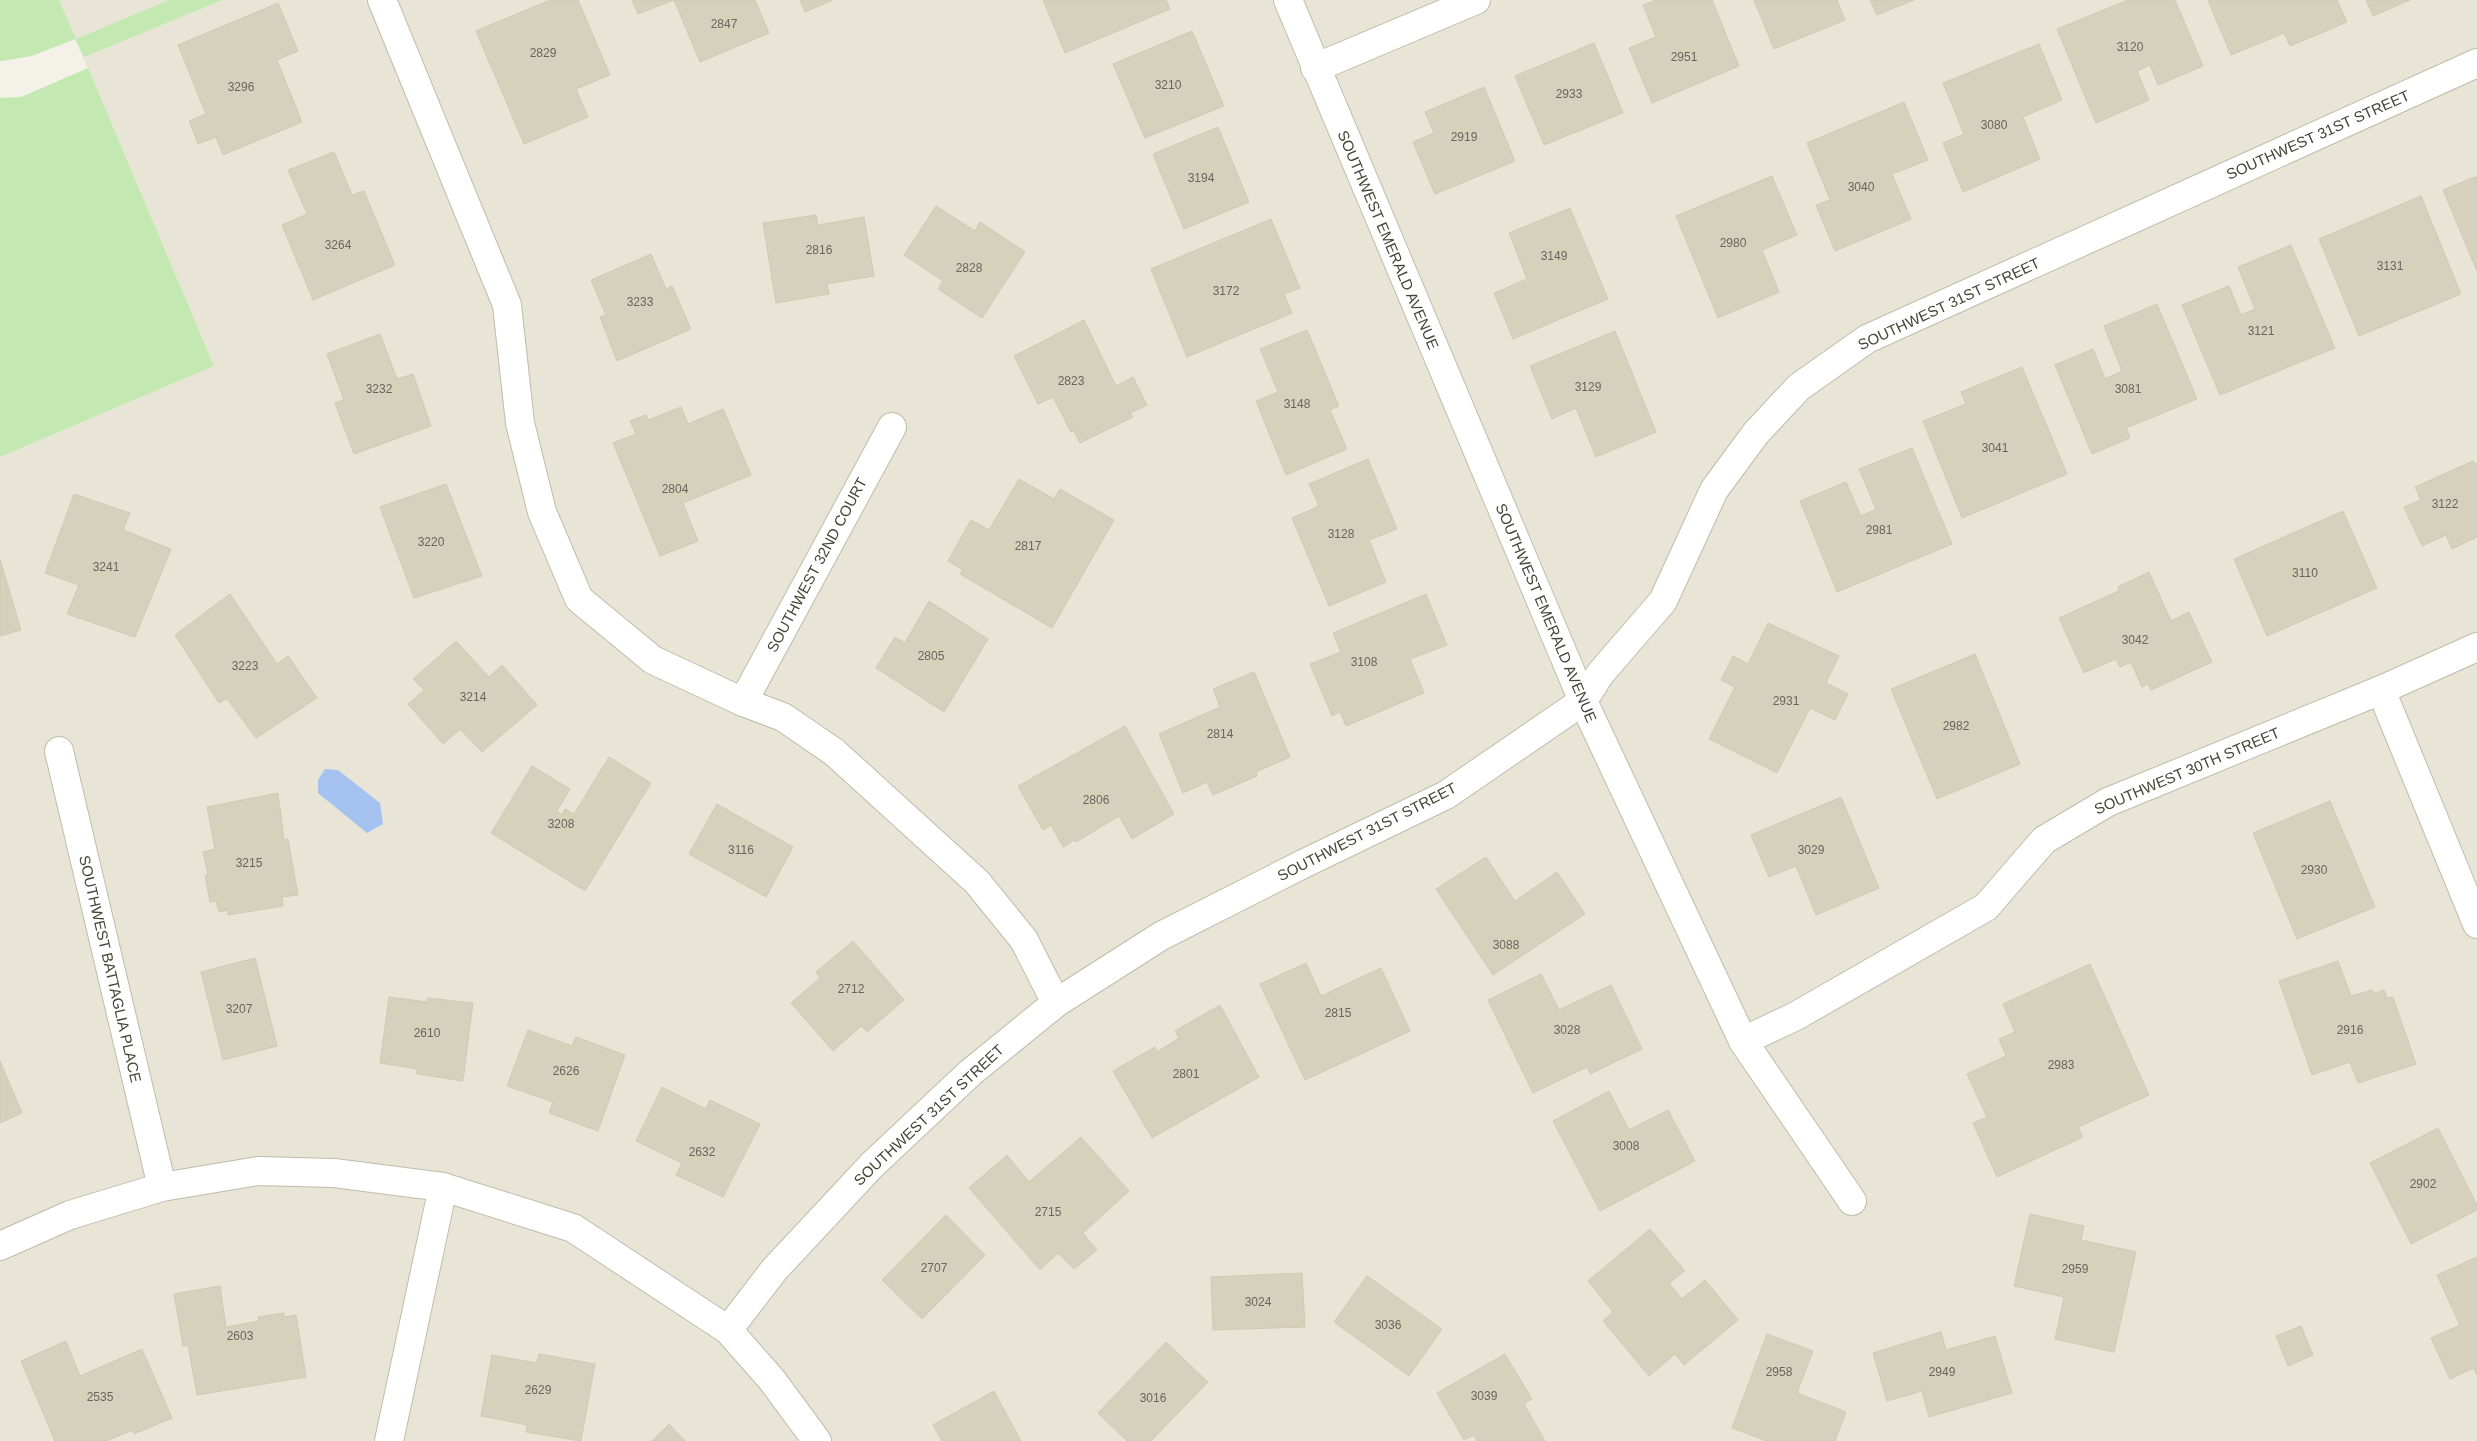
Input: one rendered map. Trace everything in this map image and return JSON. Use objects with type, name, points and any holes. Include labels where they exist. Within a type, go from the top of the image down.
[{"type":"street","points":[[382,0],[508,305],[520,423],[542,512],[579,599],[653,660],[743,702],[783,717],[834,752],[978,882],[1024,940],[1056,1003]]},
{"type":"street","name":"SOUTHWEST EMERALD AVENUE","points":[[1288,0],[1582,701],[1743,1040],[1852,1201]]},
{"type":"street","points":[[1315,68],[1476,0]]},
{"type":"street","name":"SOUTHWEST 31ST STREET","points":[[728,1330],[774,1270],[872,1165],[970,1074],[1056,1003],[1161,936],[1303,864],[1446,795],[1582,701],[1600,674],[1663,601],[1714,490],[1756,433],[1799,387],[1867,339],[2477,63]]},
{"type":"street","name":"SOUTHWEST 32ND COURT","points":[[743,702],[892,427]]},
{"type":"street","name":"SOUTHWEST 30TH STREET","points":[[1743,1040],[1796,1016],[1986,907],[2044,840],[2108,802],[2381,690],[2477,647]]},
{"type":"street","points":[[2381,690],[2477,924]]},
{"type":"street","name":"SOUTHWEST BATTAGLIA PLACE","points":[[58,751],[162,1187]]},
{"type":"street","points":[[0,1246],[70,1215],[162,1187],[258,1171],[334,1173],[443,1187],[572,1228],[728,1330],[772,1380],[817,1441]]},
{"type":"street","points":[[389,1441],[443,1187]]},
{"type":"shaded area","points":[[59,0],[2477,0],[2477,1441],[0,1441],[0,457],[214,366]]},
{"type":"green space","points":[[0,0],[59,0],[76,39],[169,0],[222,0],[84,57],[75,39],[32,56],[0,61]]},
{"type":"green space","points":[[88,68],[214,366],[0,457],[0,98],[21,97]]},
{"type":"water","points":[[325,769],[338,770],[380,803],[383,824],[367,833],[318,793],[318,780]]},
{"type":"building","points":[[550,0],[578,0],[610,75],[576,89],[588,117],[524,144],[476,31]]},
{"type":"building","points":[[632,0],[674,0],[638,14]]},
{"type":"building","points":[[674,0],[755,0],[769,33],[700,62]]},
{"type":"building","points":[[800,0],[833,0],[805,12]]},
{"type":"building","points":[[1043,0],[1166,0],[1170,9],[1065,53]]},
{"type":"building","points":[[1656,0],[1712,0],[1739,66],[1652,103],[1629,48],[1656,37],[1643,5]]},
{"type":"building","points":[[1754,0],[1837,0],[1845,20],[1774,49]]},
{"type":"building","points":[[1870,0],[1914,0],[1877,15]]},
{"type":"building","points":[[2128,0],[2175,0],[2203,66],[2158,85],[2150,65],[2137,71],[2149,100],[2096,123],[2057,29]]},
{"type":"building","points":[[2208,0],[2337,0],[2347,22],[2290,46],[2284,33],[2231,55]]},
{"type":"building","points":[[2366,0],[2410,0],[2373,16]]},
{"type":"building","points":[[278,3],[298,51],[277,60],[302,122],[223,155],[216,137],[198,144],[189,121],[206,114],[178,45]]},
{"type":"building","points":[[1192,31],[1224,106],[1145,138],[1113,64]]},
{"type":"building","points":[[1594,43],[1623,113],[1544,145],[1515,76]]},
{"type":"building","points":[[2039,44],[2062,100],[2023,117],[2040,159],[1963,192],[1943,143],[1964,134],[1943,83]]},
{"type":"building","points":[[1484,87],[1515,161],[1435,194],[1413,142],[1434,133],[1425,112]]},
{"type":"building","points":[[1904,102],[1928,160],[1892,174],[1911,219],[1835,251],[1816,205],[1830,200],[1807,143]]},
{"type":"building","points":[[1218,127],[1249,202],[1184,229],[1153,154]]},
{"type":"building","points":[[334,152],[352,195],[364,191],[395,265],[313,300],[282,225],[307,214],[288,170]]},
{"type":"building","points":[[1772,176],[1797,235],[1762,250],[1779,292],[1718,318],[1676,216]]},
{"type":"building","points":[[2477,176],[2477,271],[2443,190]]},
{"type":"building","points":[[2421,196],[2461,294],[2359,336],[2319,239]]},
{"type":"building","points":[[936,206],[975,231],[980,222],[1025,252],[982,318],[938,289],[943,281],[904,255]]},
{"type":"building","points":[[1570,208],[1608,299],[1513,339],[1494,293],[1527,279],[1509,233]]},
{"type":"building","points":[[816,215],[818,225],[864,217],[874,276],[827,284],[829,294],[776,303],[763,223]]},
{"type":"building","points":[[1271,219],[1300,288],[1284,294],[1292,313],[1187,357],[1151,269]]},
{"type":"building","points":[[2291,245],[2335,348],[2220,395],[2182,305],[2229,286],[2241,315],[2255,309],[2238,267]]},
{"type":"building","points":[[651,254],[666,289],[672,286],[691,329],[617,361],[600,317],[606,315],[591,280]]},
{"type":"building","points":[[2157,304],[2197,399],[2126,428],[2130,438],[2092,454],[2055,365],[2093,349],[2105,379],[2122,371],[2104,326]]},
{"type":"building","points":[[1084,320],[1116,386],[1133,377],[1147,405],[1130,413],[1133,417],[1080,443],[1074,431],[1071,432],[1053,397],[1038,404],[1014,356]]},
{"type":"building","points":[[1307,330],[1339,406],[1330,410],[1347,449],[1286,475],[1256,401],[1278,392],[1260,349]]},
{"type":"building","points":[[1615,331],[1656,432],[1596,457],[1576,408],[1552,419],[1530,366]]},
{"type":"building","points":[[380,334],[397,379],[413,374],[431,426],[354,454],[335,403],[344,400],[327,354]]},
{"type":"building","points":[[2022,367],[2067,474],[1962,518],[1923,421],[1966,404],[1961,392]]},
{"type":"building","points":[[681,407],[688,424],[723,409],[751,475],[683,503],[698,541],[660,556],[613,443],[636,434],[630,421],[646,415],[648,420]]},
{"type":"building","points":[[1912,448],[1952,544],[1837,592],[1800,501],[1846,482],[1861,516],[1876,509],[1859,469]]},
{"type":"building","points":[[1368,459],[1397,529],[1369,540],[1386,582],[1329,606],[1292,518],[1319,506],[1309,484]]},
{"type":"building","points":[[2473,461],[2475,464],[2477,463],[2477,537],[2452,549],[2446,535],[2422,546],[2404,507],[2421,500],[2415,487]]},
{"type":"building","points":[[1019,479],[1054,499],[1060,489],[1114,520],[1052,628],[960,574],[963,570],[948,561],[971,520],[989,530]]},
{"type":"building","points":[[446,484],[482,576],[414,598],[380,507]]},
{"type":"building","points":[[74,494],[130,513],[123,530],[171,549],[135,637],[67,614],[79,585],[45,573]]},
{"type":"building","points":[[2343,511],[2377,588],[2267,636],[2234,559]]},
{"type":"building","points":[[0,559],[21,630],[0,636]]},
{"type":"building","points":[[2149,572],[2171,621],[2189,612],[2212,662],[2151,690],[2148,684],[2142,687],[2131,662],[2120,667],[2116,659],[2084,673],[2059,618],[2119,591],[2118,587]]},
{"type":"building","points":[[230,594],[277,664],[288,656],[317,698],[256,738],[227,699],[219,703],[175,635]]},
{"type":"building","points":[[1426,594],[1447,645],[1410,659],[1424,693],[1346,726],[1340,712],[1332,716],[1310,664],[1341,652],[1333,633]]},
{"type":"building","points":[[929,601],[988,639],[944,712],[876,668],[895,637],[905,643]]},
{"type":"building","points":[[1768,623],[1839,656],[1826,683],[1848,694],[1835,720],[1810,708],[1777,773],[1709,739],[1735,687],[1721,680],[1733,656],[1748,664]]},
{"type":"building","points":[[456,641],[489,677],[502,665],[537,705],[482,752],[460,729],[443,744],[408,704],[424,690],[413,679]]},
{"type":"building","points":[[1975,654],[2020,764],[1937,799],[1891,689]]},
{"type":"building","points":[[1254,672],[1290,757],[1256,772],[1257,776],[1213,795],[1207,782],[1183,793],[1159,734],[1220,707],[1213,689]]},
{"type":"building","points":[[1125,726],[1174,814],[1132,839],[1119,816],[1076,842],[1075,840],[1063,847],[1051,825],[1043,830],[1018,786]]},
{"type":"building","points":[[609,757],[651,783],[585,891],[491,833],[532,766],[570,789],[557,811],[562,815],[565,809],[574,814]]},
{"type":"building","points":[[278,793],[284,840],[288,839],[298,895],[282,897],[283,906],[228,915],[228,910],[219,912],[216,901],[210,902],[205,875],[208,875],[203,852],[215,849],[207,807]]},
{"type":"building","points":[[1841,797],[1879,888],[1816,915],[1796,866],[1769,877],[1751,835]]},
{"type":"building","points":[[2330,801],[2375,907],[2297,939],[2253,833]]},
{"type":"building","points":[[717,804],[793,847],[766,897],[689,854]]},
{"type":"building","points":[[1486,857],[1515,901],[1557,872],[1585,914],[1493,975],[1436,889]]},
{"type":"building","points":[[853,941],[904,1000],[867,1032],[861,1026],[833,1051],[791,1003],[820,978],[816,972]]},
{"type":"building","points":[[255,958],[277,1046],[223,1060],[201,972]]},
{"type":"building","points":[[2338,961],[2351,996],[2372,990],[2374,994],[2384,990],[2387,998],[2393,997],[2416,1064],[2358,1083],[2350,1062],[2312,1075],[2279,981]]},
{"type":"building","points":[[1306,963],[1321,996],[1381,968],[1410,1031],[1305,1080],[1260,984]]},
{"type":"building","points":[[2090,964],[2149,1095],[2078,1127],[2083,1137],[1997,1177],[1973,1123],[1987,1117],[1967,1074],[2006,1056],[1999,1039],[2015,1032],[2003,1004]]},
{"type":"building","points":[[1541,974],[1559,1010],[1611,985],[1642,1049],[1590,1074],[1587,1067],[1533,1093],[1488,1000]]},
{"type":"building","points":[[389,997],[427,1002],[428,998],[473,1003],[463,1081],[417,1074],[417,1069],[380,1063]]},
{"type":"building","points":[[1220,1005],[1259,1077],[1152,1138],[1113,1071],[1155,1047],[1157,1052],[1179,1038],[1175,1031]]},
{"type":"building","points":[[528,1030],[572,1046],[576,1037],[625,1055],[598,1131],[549,1113],[553,1102],[507,1086]]},
{"type":"building","points":[[0,1061],[22,1113],[0,1123]]},
{"type":"building","points":[[662,1087],[706,1109],[710,1100],[760,1124],[723,1197],[676,1175],[682,1163],[636,1141]]},
{"type":"building","points":[[1609,1091],[1629,1130],[1668,1110],[1695,1161],[1600,1211],[1553,1121]]},
{"type":"building","points":[[2438,1128],[2477,1205],[2477,1210],[2411,1244],[2370,1163]]},
{"type":"building","points":[[1081,1137],[1129,1191],[1083,1233],[1097,1250],[1074,1269],[1058,1253],[1040,1270],[969,1188],[1007,1155],[1029,1182]]},
{"type":"building","points":[[2030,1214],[2084,1226],[2081,1240],[2136,1252],[2114,1352],[2055,1339],[2064,1297],[2014,1286]]},
{"type":"building","points":[[946,1215],[985,1255],[922,1319],[882,1280]]},
{"type":"building","points":[[1650,1229],[1685,1271],[1669,1283],[1682,1299],[1705,1280],[1738,1320],[1684,1365],[1675,1354],[1649,1376],[1603,1321],[1613,1312],[1588,1281]]},
{"type":"building","points":[[2477,1257],[2477,1375],[2474,1368],[2450,1379],[2431,1338],[2460,1325],[2437,1275]]},
{"type":"building","points":[[1302,1273],[1305,1327],[1213,1330],[1211,1277]]},
{"type":"building","points":[[1367,1276],[1442,1329],[1409,1376],[1334,1322]]},
{"type":"building","points":[[220,1286],[226,1327],[259,1321],[258,1317],[284,1313],[284,1317],[296,1315],[306,1377],[197,1395],[188,1345],[183,1346],[174,1294]]},
{"type":"building","points":[[2301,1326],[2313,1355],[2288,1366],[2276,1336]]},
{"type":"building","points":[[1941,1332],[1946,1350],[1995,1336],[2012,1393],[1929,1417],[1922,1391],[1887,1401],[1873,1353]]},
{"type":"building","points":[[1767,1334],[1813,1351],[1797,1393],[1846,1412],[1835,1441],[1767,1441],[1732,1428]]},
{"type":"building","points":[[66,1341],[80,1376],[142,1349],[172,1418],[134,1434],[133,1430],[106,1441],[55,1441],[21,1361]]},
{"type":"building","points":[[1166,1342],[1208,1382],[1151,1441],[1127,1441],[1098,1413]]},
{"type":"building","points":[[539,1354],[595,1364],[581,1441],[526,1432],[527,1425],[481,1416],[492,1355],[537,1363]]},
{"type":"building","points":[[1505,1354],[1532,1399],[1524,1404],[1545,1441],[1477,1441],[1474,1435],[1464,1440],[1437,1393]]},
{"type":"building","points":[[994,1391],[1021,1441],[942,1441],[933,1425]]},
{"type":"building","points":[[669,1424],[685,1441],[652,1441]]}]
